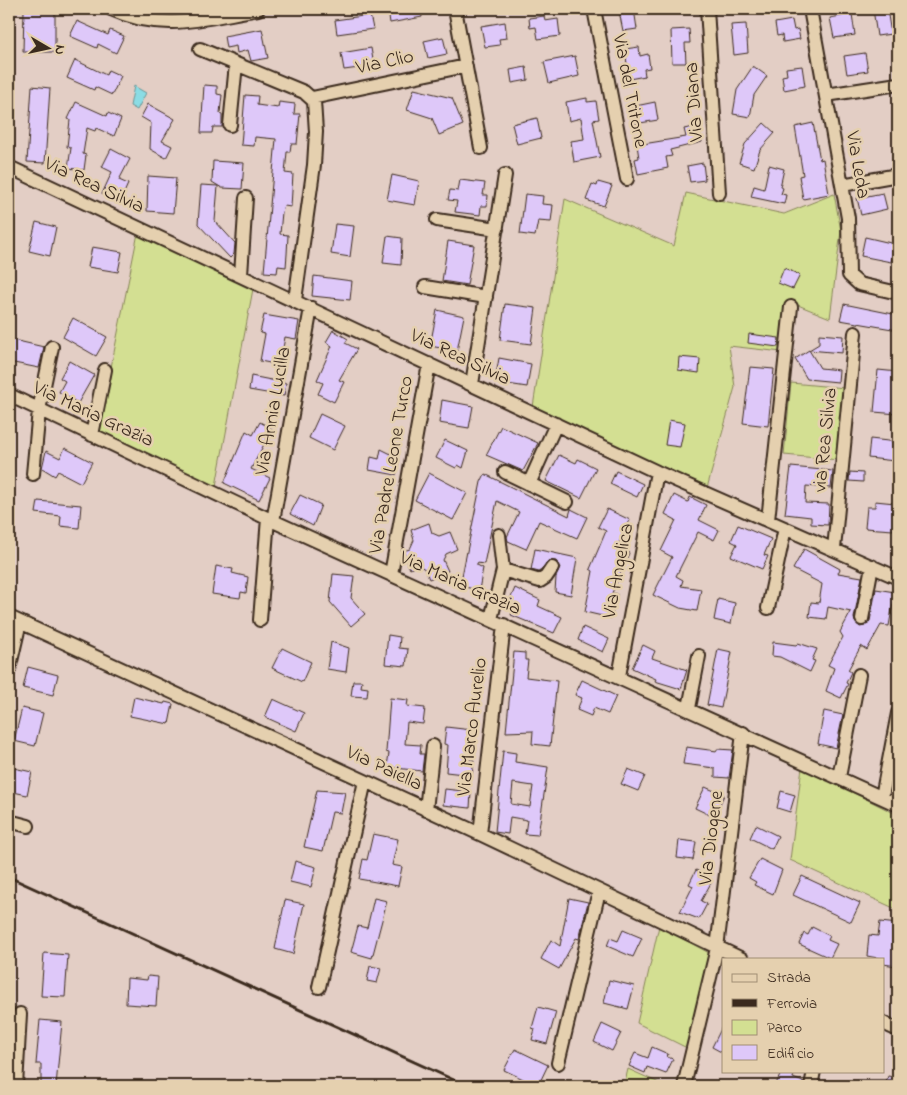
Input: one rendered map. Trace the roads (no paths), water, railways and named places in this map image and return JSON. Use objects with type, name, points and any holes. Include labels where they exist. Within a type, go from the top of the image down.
[{"type":"street","points":[[111,9],[136,19],[169,23],[258,9]]},
{"type":"street","points":[[455,9],[482,148]]},
{"type":"street","name":"Via del Tritone","points":[[594,9],[627,179]]},
{"type":"street","name":"Via Diana","points":[[707,9],[720,193]]},
{"type":"street","name":"Via Leda","points":[[810,9],[849,230],[849,274],[859,284],[898,293]]},
{"type":"street","points":[[200,49],[304,92],[312,98],[315,108],[315,156],[295,300]]},
{"type":"street","points":[[230,125],[236,64]]},
{"type":"street","name":"Via Clio","points":[[312,98],[466,66]]},
{"type":"street","points":[[826,95],[898,84]]},
{"type":"street","name":"Via Rea Silvia","points":[[9,167],[657,472],[898,578]]},
{"type":"street","name":"via Rea Silvia","points":[[472,384],[505,175]]},
{"type":"street","points":[[842,185],[898,175]]},
{"type":"street","points":[[241,275],[246,198]]},
{"type":"street","points":[[437,220],[496,229]]},
{"type":"street","points":[[425,287],[486,297]]},
{"type":"street","name":"Via Annia Lucilla","points":[[260,620],[271,520],[311,308]]},
{"type":"street","points":[[768,520],[791,308]]},
{"type":"street","name":"via Rea Silvia","points":[[834,549],[855,334]]},
{"type":"street","points":[[33,474],[39,410],[52,347]]},
{"type":"street","name":"Via Padre Leone Turco","points":[[391,574],[429,364]]},
{"type":"street","points":[[92,435],[105,370]]},
{"type":"street","name":"Via Maria Grazia","points":[[9,395],[271,520],[619,676],[898,805]]},
{"type":"street","points":[[529,484],[556,424]]},
{"type":"street","points":[[505,472],[567,502]]},
{"type":"street","name":"Via Angelica","points":[[619,676],[657,472]]},
{"type":"street","points":[[768,608],[785,528]]},
{"type":"street","points":[[491,619],[503,570],[499,535]]},
{"type":"street","points":[[862,619],[872,566]]},
{"type":"street","points":[[503,570],[540,581],[546,577],[552,568]]},
{"type":"street","points":[[9,670],[14,619]]},
{"type":"street","name":"Via Paiella","points":[[14,619],[480,834],[740,958]]},
{"type":"street","name":"Via Marco Aurelio","points":[[480,834],[504,625]]},
{"type":"street","points":[[689,708],[699,656]]},
{"type":"street","points":[[839,777],[859,675]]},
{"type":"street","points":[[882,797],[898,713]]},
{"type":"street","name":"Via Diogene","points":[[684,1086],[718,948],[743,733]]},
{"type":"street","points":[[426,810],[433,746]]},
{"type":"street","points":[[319,987],[365,781]]},
{"type":"street","points":[[9,821],[28,826]]},
{"type":"street","points":[[558,1062],[599,891]]},
{"type":"street","points":[[16,1086],[20,1014]]},
{"type":"street","points":[[884,1024],[898,1030]]},
{"type":"street","points":[[811,1086],[814,1072]]},
{"type":"water","points":[[134,86],[146,93],[137,110],[130,106]]},
{"type":"railway","points":[[9,877],[467,1086]]}]
